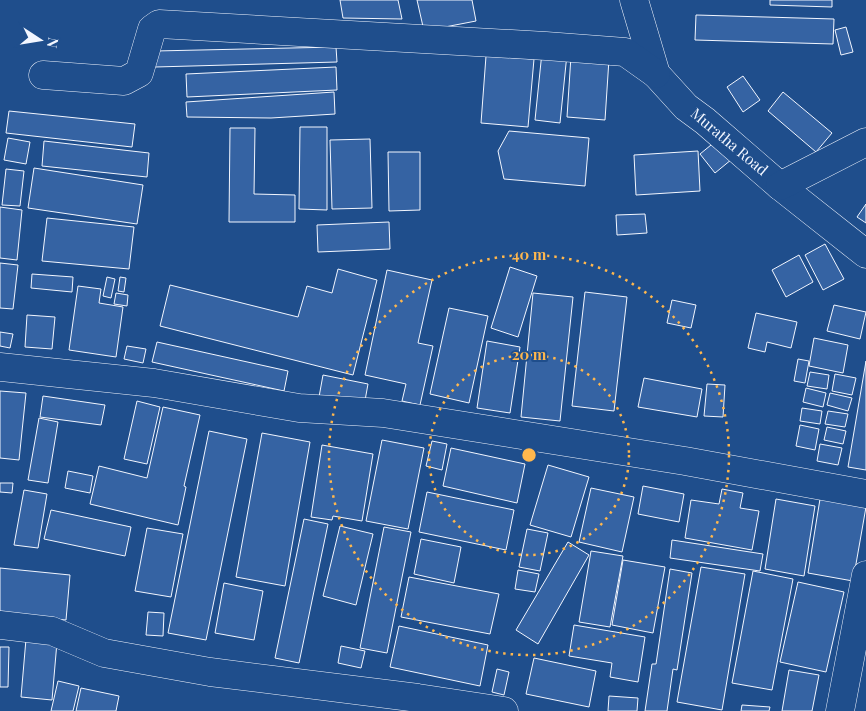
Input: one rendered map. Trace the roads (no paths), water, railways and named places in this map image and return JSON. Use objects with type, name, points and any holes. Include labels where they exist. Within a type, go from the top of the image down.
[{"type":"street","name":"Muratha Road","points":[[634,0],[656,74],[686,107],[705,121],[780,186],[866,254]]},
{"type":"street","points":[[43,75],[124,81],[133,78],[139,73],[152,29],[160,24],[625,52],[656,74]]},
{"type":"street","points":[[780,186],[866,142]]},
{"type":"street","points":[[0,367],[154,383],[299,408],[383,413],[685,461],[866,494]]},
{"type":"street","points":[[840,711],[866,575]]},
{"type":"street","points":[[0,625],[52,631],[104,653],[201,670],[504,711]]}]
